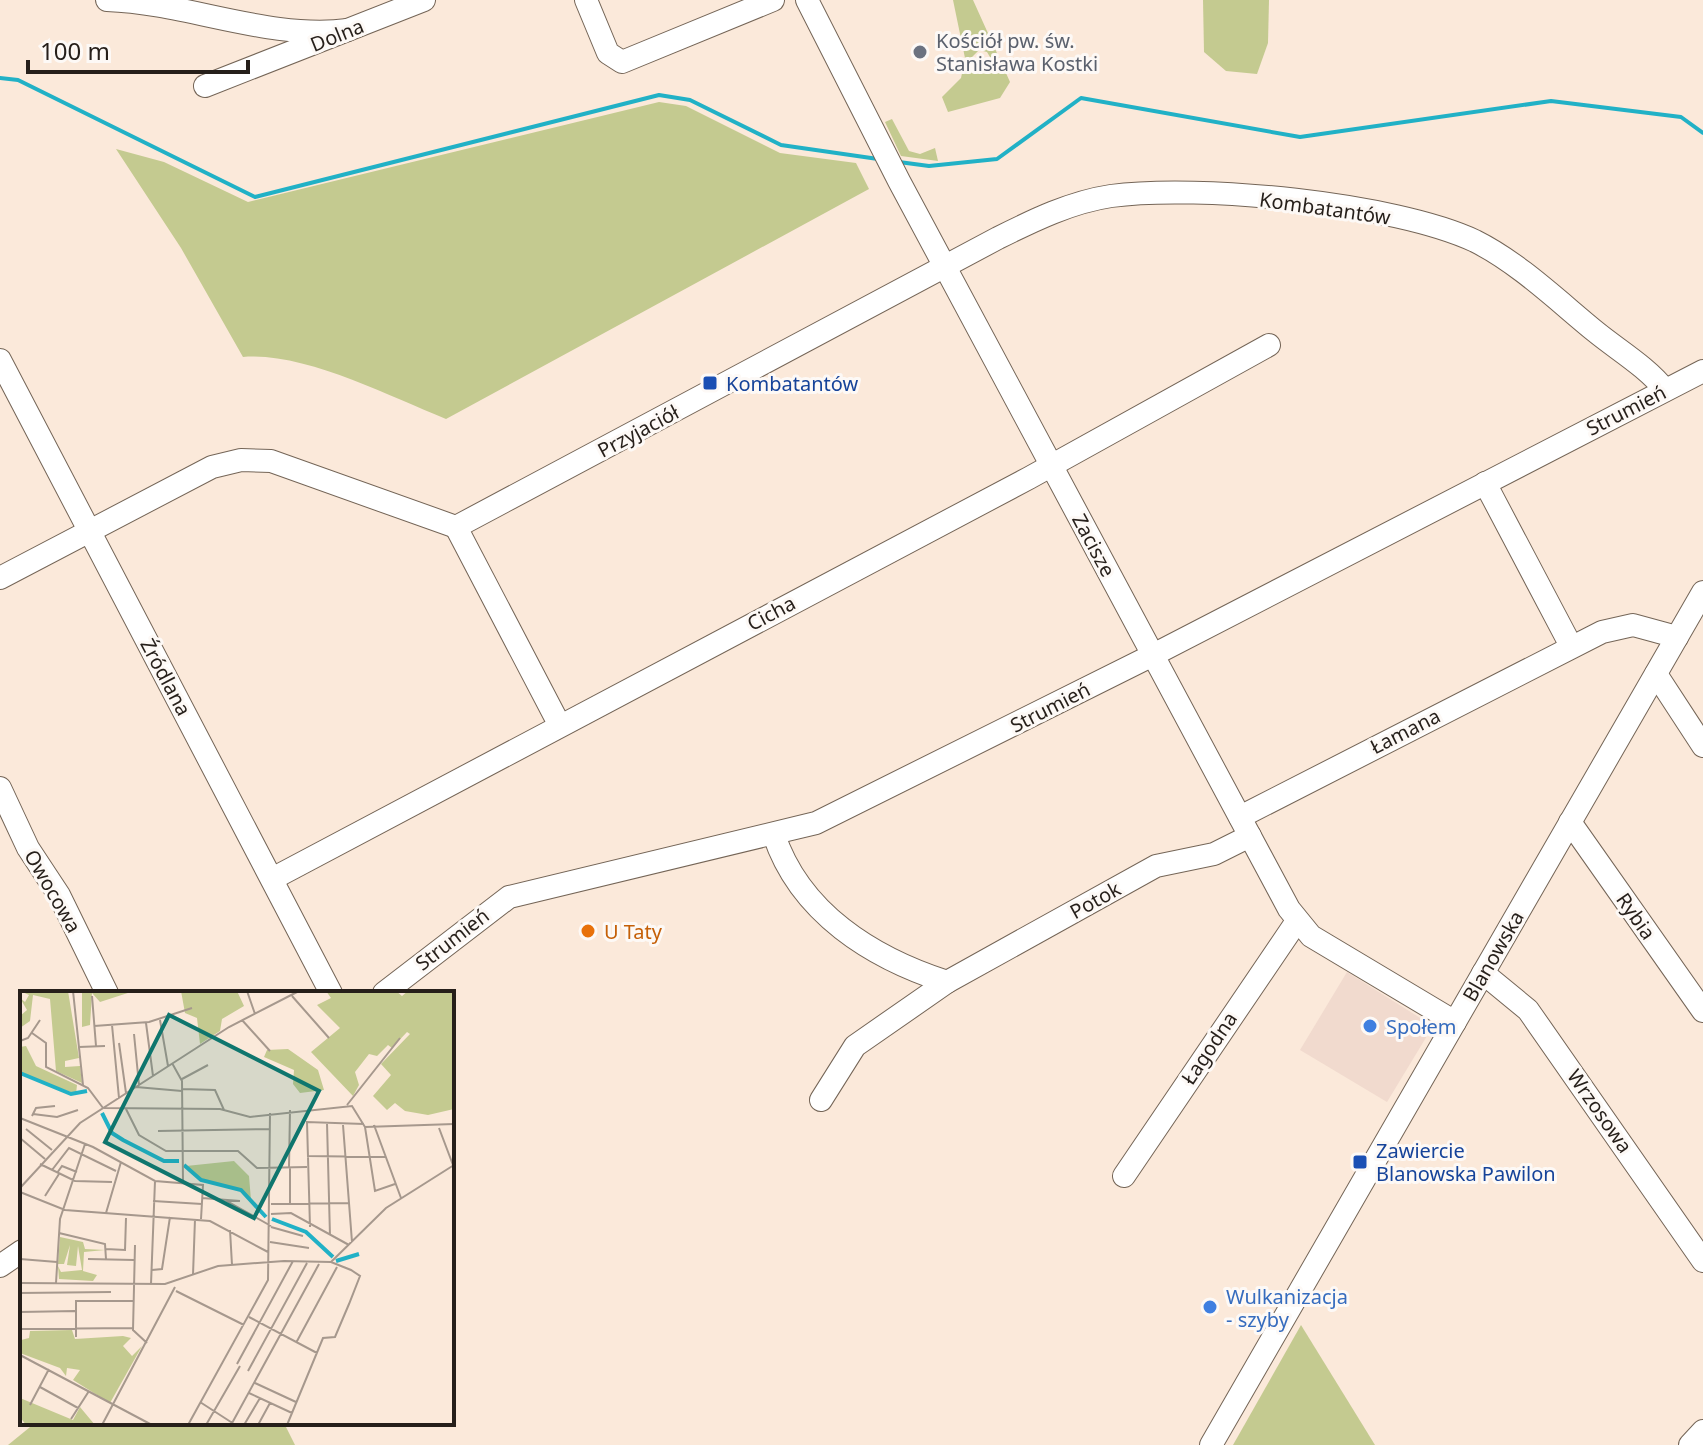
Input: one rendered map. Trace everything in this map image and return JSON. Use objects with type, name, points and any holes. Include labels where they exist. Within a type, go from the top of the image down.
[{"type":"street","points":[[107,0],[172,6],[287,32],[348,30]]},
{"type":"street","name":"Dolna","points":[[205,86],[424,0]]},
{"type":"street","points":[[586,0],[613,59],[631,60],[773,0]]},
{"type":"street","name":"Zacisze","points":[[807,0],[899,181],[1297,921],[1311,936],[1455,1022]]},
{"type":"street","name":"Kombatantów","points":[[945,265],[1040,217],[1110,197],[1165,193],[1353,209],[1428,224],[1476,242],[1519,270],[1665,390]]},
{"type":"street","name":"Przyjaciół","points":[[456,527],[945,265]]},
{"type":"street","name":"Cicha","points":[[272,879],[1052,465],[1269,345]]},
{"type":"street","name":"Źródlana","points":[[0,360],[330,991]]},
{"type":"street","name":"Strumień","points":[[387,991],[509,897],[774,835],[841,812],[1703,371]]},
{"type":"street","points":[[0,578],[212,467],[241,460],[271,461],[456,527],[559,724]]},
{"type":"street","points":[[1485,483],[1571,646]]},
{"type":"street","name":"Blanowska","points":[[1211,1445],[1703,592]]},
{"type":"street","name":"Łamana","points":[[1245,826],[1571,646],[1625,626],[1651,628],[1677,637]]},
{"type":"street","points":[[1656,674],[1703,746]]},
{"type":"street","name":"Owocowa","points":[[0,788],[28,848],[59,895],[106,991]]},
{"type":"street","name":"Rybia","points":[[1570,822],[1703,1011]]},
{"type":"street","name":"Potok","points":[[821,1100],[855,1046],[947,982],[1156,866],[1214,854],[1245,826]]},
{"type":"street","points":[[774,835],[793,879],[834,922],[872,951],[908,969],[947,982]]},
{"type":"street","name":"Łagodna","points":[[1124,1176],[1297,921]]},
{"type":"street","name":"Wrzosowa","points":[[1483,973],[1508,991],[1534,1018],[1703,1261]]},
{"type":"street","points":[[0,1266],[20,1252]]},
{"type":"street","points":[[1690,1445],[1703,1431]]},
{"type":"shaded area","points":[[1347,972],[1433,1026],[1387,1102],[1300,1050]]},
{"type":"green space","points":[[953,0],[973,0],[1010,82],[1000,98],[948,112],[942,97],[961,78],[964,64],[969,64],[974,71],[993,62],[987,52],[979,50],[970,59],[965,58]]},
{"type":"green space","points":[[1203,0],[1269,0],[1268,43],[1257,74],[1226,71],[1204,52]]},
{"type":"green space","points":[[659,102],[686,106],[780,153],[856,163],[869,189],[446,419],[319,368],[267,357],[243,357],[181,248],[116,149],[164,162],[248,202]]},
{"type":"green space","points":[[892,119],[909,151],[920,154],[935,148],[938,161],[901,156],[885,122]]},
{"type":"green space","points":[[1301,1325],[1375,1445],[1233,1445]]},
{"type":"green space","points":[[33,1425],[285,1425],[295,1445],[8,1445]]},
{"type":"waterway","points":[[0,78],[18,80],[255,197],[659,95],[690,100],[781,145],[878,159]]},
{"type":"waterway","points":[[899,162],[929,166],[997,159],[1081,98],[1300,137],[1551,101],[1681,117],[1703,133]]},
{"type":"place","name":"Kościół pw. św. Stanisława Kostki","points":[[920,52]]},
{"type":"place","name":"Kombatantów","points":[[710,383]]},
{"type":"place","name":"U Taty","points":[[588,931]]},
{"type":"place","name":"Społem","points":[[1370,1026]]},
{"type":"place","name":"Zawiercie Blanowska Pawilon","points":[[1360,1162]]},
{"type":"place","name":"Wulkanizacja - szyby","points":[[1210,1307]]}]
